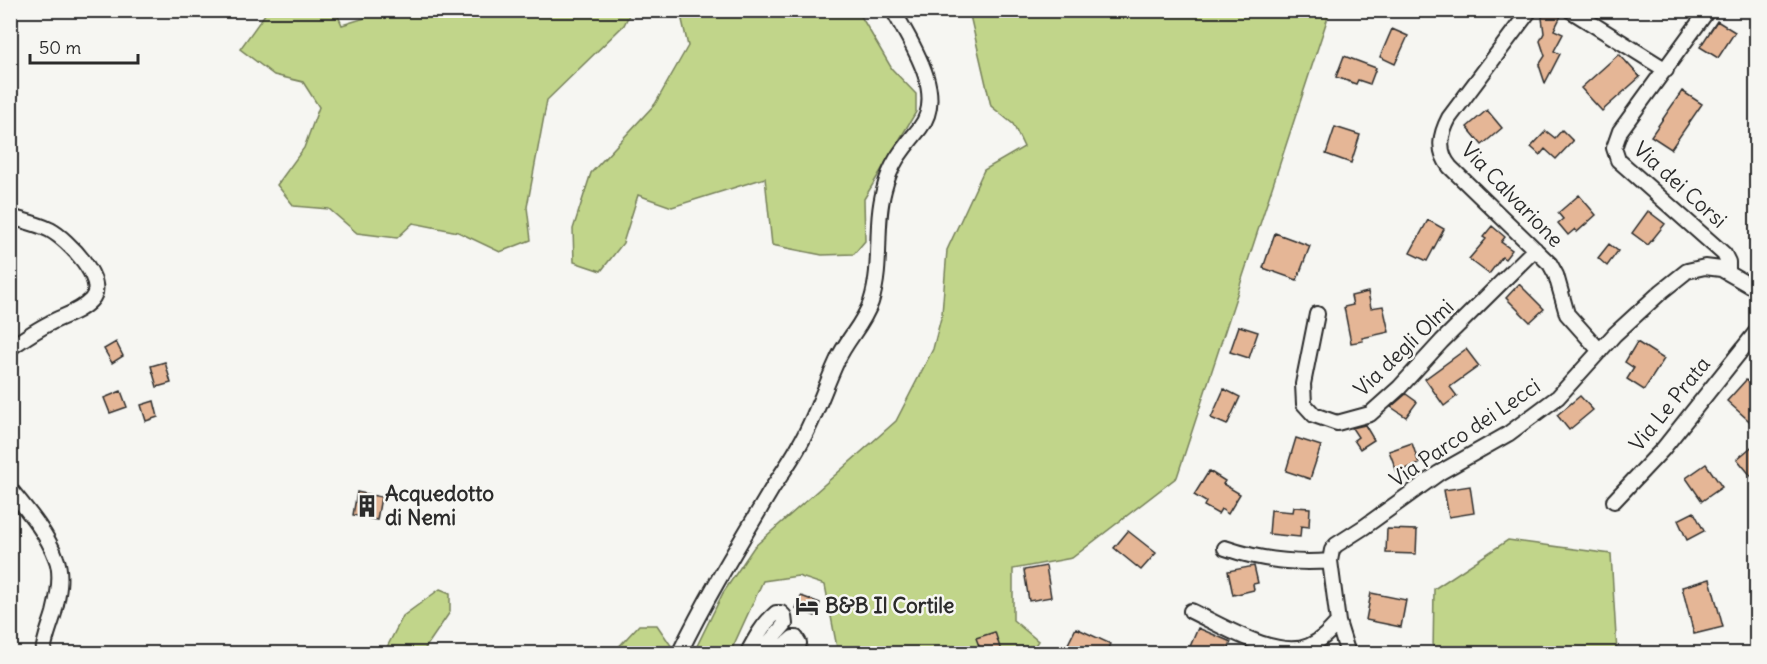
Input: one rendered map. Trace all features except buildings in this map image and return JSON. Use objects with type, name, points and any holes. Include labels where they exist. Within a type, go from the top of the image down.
[{"type":"street","points":[[680,654],[734,553],[813,420],[840,353],[867,313],[878,264],[879,220],[885,184],[894,161],[923,123],[928,110],[929,95],[923,68],[893,10]]},
{"type":"street","points":[[1570,10],[1666,70]]},
{"type":"street","name":"Via dei Corsi","points":[[1708,10],[1618,134],[1614,148],[1621,162],[1720,250],[1728,262],[1728,272]]},
{"type":"street","name":"Via Calvarione","points":[[1523,13],[1449,118],[1442,131],[1441,145],[1444,159],[1554,269],[1562,303],[1569,318],[1600,351]]},
{"type":"street","points":[[10,217],[36,224],[52,232],[82,260],[93,276],[95,288],[93,298],[82,308],[36,330],[10,348]]},
{"type":"street","name":"Via degli Olmi","points":[[1317,314],[1303,384],[1304,404],[1314,415],[1337,423],[1370,414],[1399,388],[1442,341],[1535,249]]},
{"type":"street","name":"Via Parco dei Lecci","points":[[1330,561],[1332,550],[1339,542],[1439,473],[1508,435],[1558,397],[1600,351],[1662,291],[1687,271],[1705,267],[1728,272],[1756,290]]},
{"type":"street","name":"Via Le Prata","points":[[1614,501],[1663,449],[1756,332]]},
{"type":"street","points":[[10,489],[38,525],[57,560],[59,584],[54,614],[44,642],[43,654]]},
{"type":"street","points":[[1225,548],[1268,560],[1296,563],[1330,561],[1338,622],[1348,654]]},
{"type":"street","points":[[1191,611],[1259,642],[1290,649],[1304,648],[1316,642],[1338,622]]},
{"type":"street","points":[[747,654],[771,616],[781,613],[785,624],[766,646],[766,654]]},
{"type":"street","points":[[775,654],[793,638],[796,638],[799,643],[796,654]]},
{"type":"green space","points":[[268,10],[336,11],[342,25],[365,18],[367,11],[631,11],[624,25],[547,100],[527,207],[531,240],[500,252],[458,232],[413,223],[397,238],[357,233],[329,209],[294,206],[277,185],[304,148],[319,107],[303,82],[274,75],[240,49]]},
{"type":"green space","points":[[680,11],[858,11],[892,69],[916,94],[916,112],[864,199],[865,241],[854,254],[822,255],[772,245],[765,178],[672,207],[638,195],[623,243],[601,271],[574,262],[573,229],[591,173],[655,104],[688,46]]},
{"type":"green space","points":[[969,11],[1330,11],[1177,477],[1072,558],[1013,569],[1013,620],[1038,641],[1030,653],[838,653],[825,585],[798,576],[763,581],[730,653],[693,654],[723,593],[754,547],[896,421],[933,349],[942,314],[947,250],[984,170],[1024,147],[1013,124],[991,106]]},
{"type":"green space","points":[[1508,540],[1611,554],[1617,653],[1433,653],[1434,589]]},
{"type":"green space","points":[[440,589],[450,593],[450,612],[422,653],[384,653],[403,616]]},
{"type":"green space","points":[[639,625],[657,625],[672,647],[669,653],[613,653]]},
{"type":"place","name":"Acquedotto di Nemi","points":[[367,506]]},
{"type":"place","name":"B&B Il Cortile","points":[[807,606]]}]
